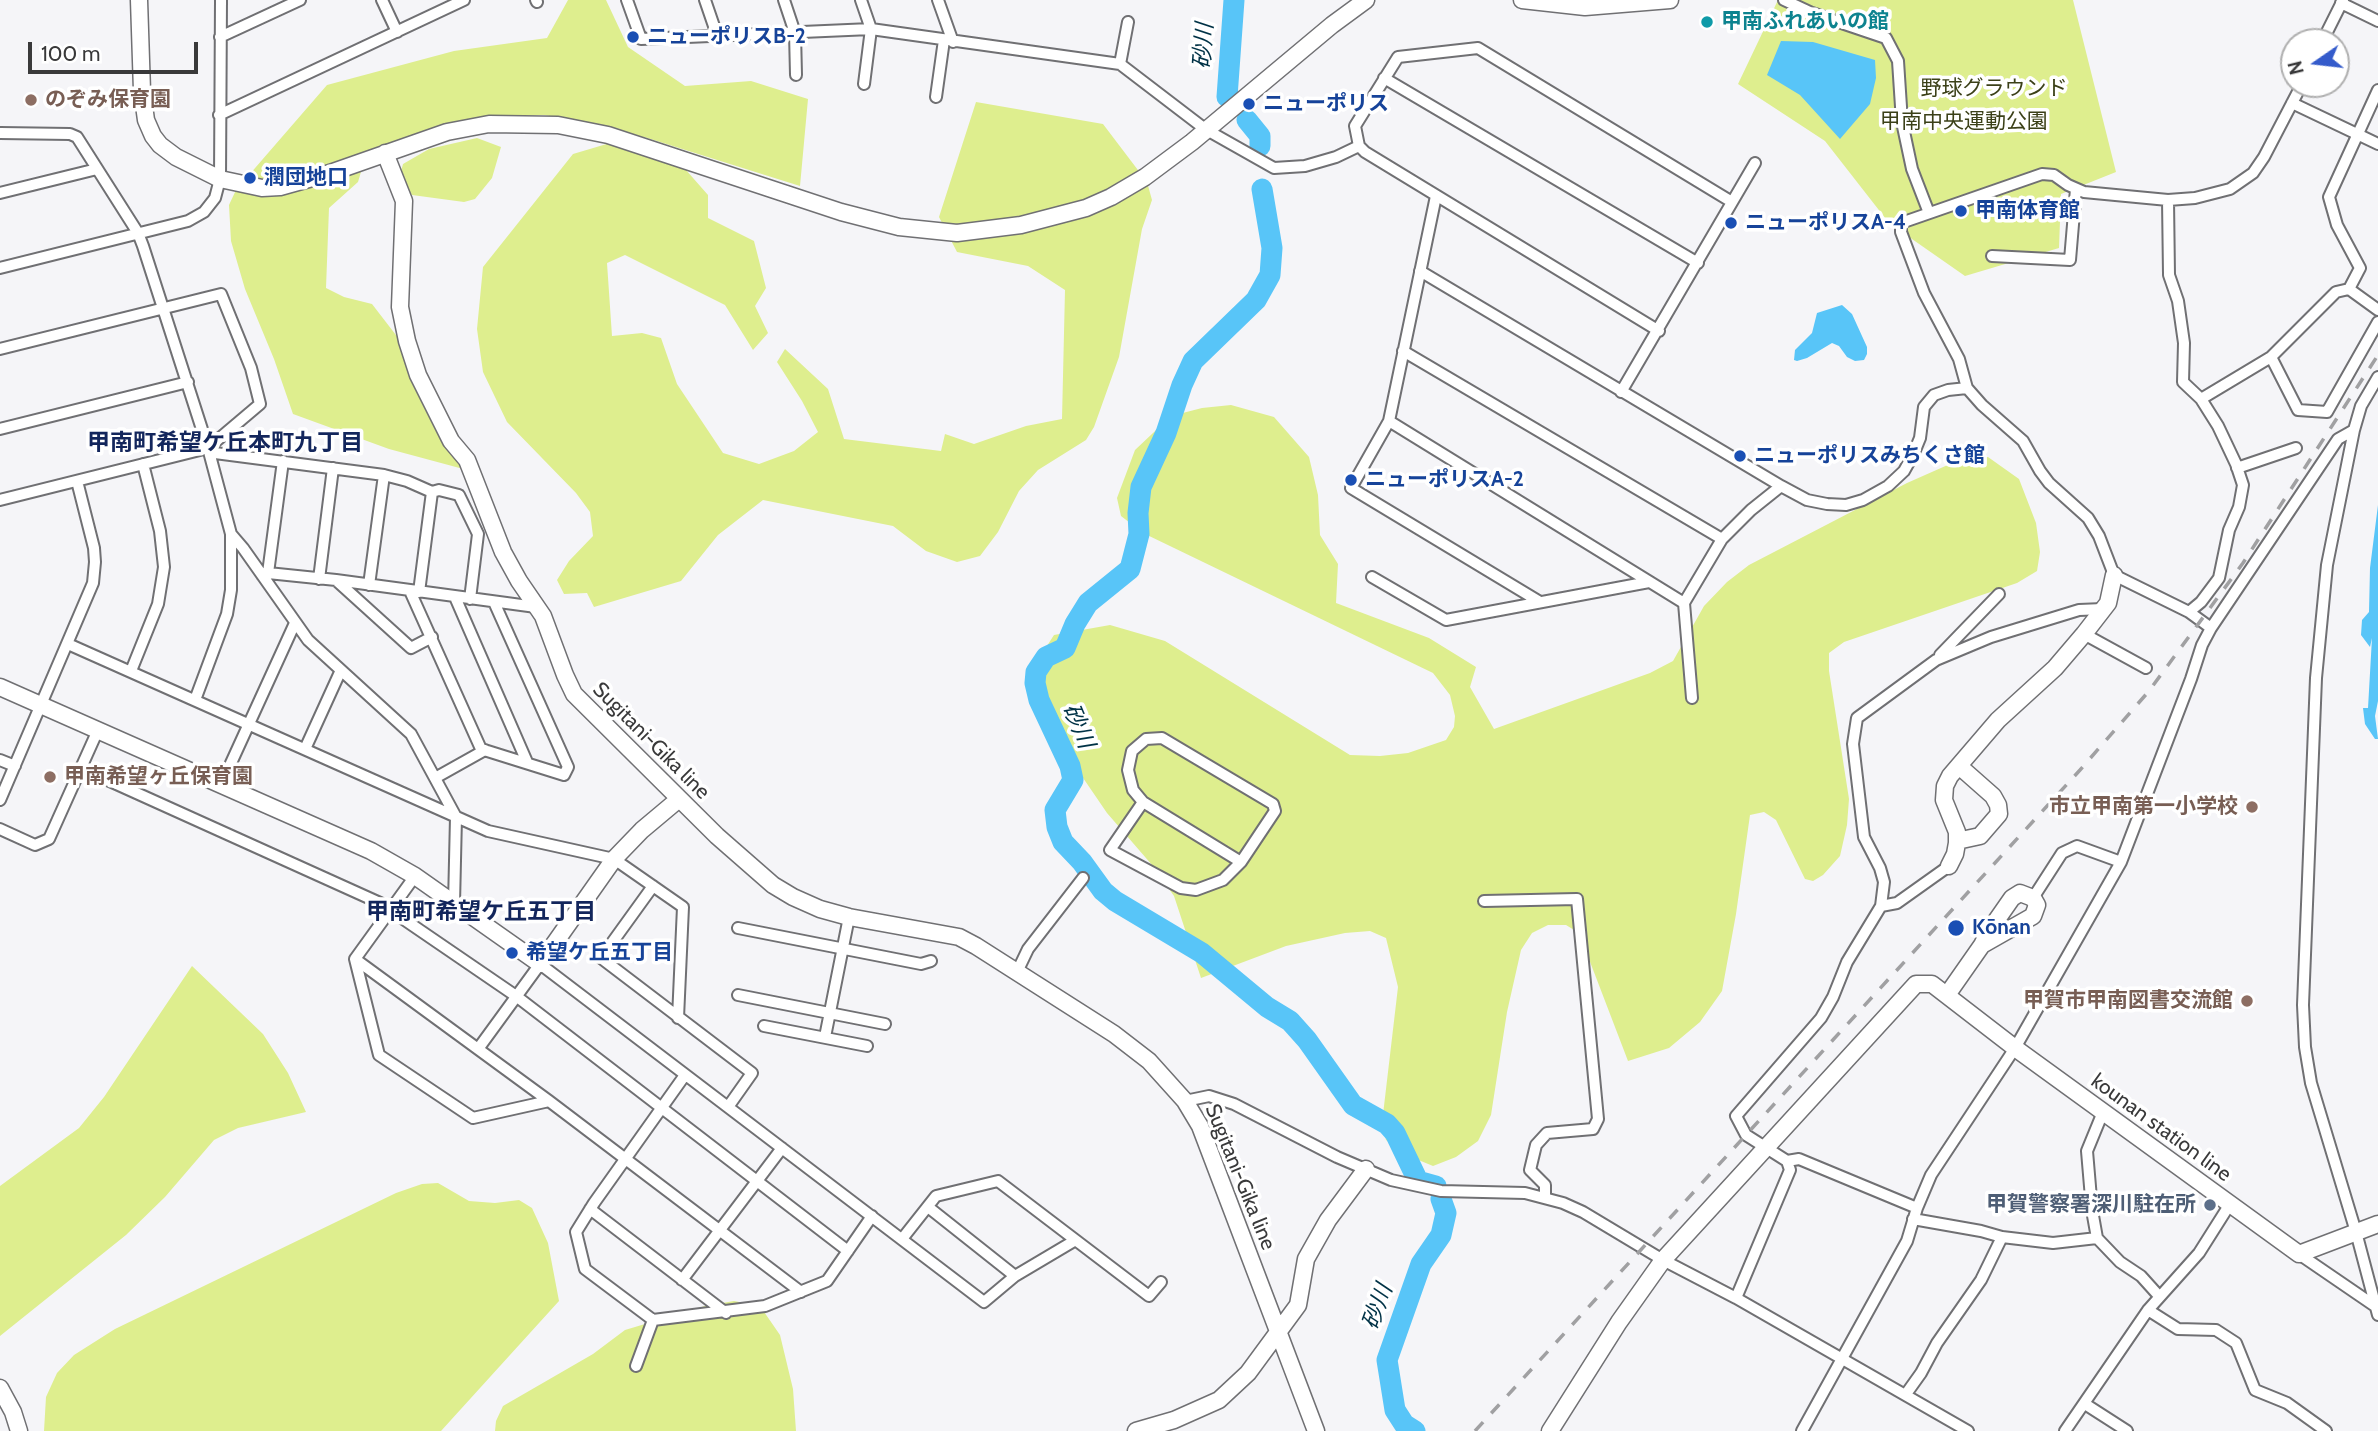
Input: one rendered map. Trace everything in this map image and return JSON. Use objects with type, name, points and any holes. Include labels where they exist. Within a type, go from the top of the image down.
[{"type":"street","points":[[139,0],[142,91],[146,120],[153,136],[160,145],[186,163],[220,179],[262,188],[280,187],[330,173],[447,132],[489,124],[558,125],[608,135],[841,212],[899,227],[957,233],[1021,225],[1086,208],[1111,197],[1144,177],[1367,0]]},
{"type":"street","points":[[0,268],[195,218],[204,212],[215,198],[220,179],[221,0]]},
{"type":"street","points":[[220,37],[300,0]]},
{"type":"street","points":[[382,0],[397,32]]},
{"type":"street","points":[[219,115],[464,0]]},
{"type":"street","points":[[627,0],[641,39],[872,29],[1120,64],[1205,129],[1274,168],[1294,169],[1336,157],[1359,146]]},
{"type":"street","points":[[705,0],[718,35]]},
{"type":"street","points":[[784,0],[794,33],[796,75]]},
{"type":"street","points":[[861,0],[872,29],[864,84]]},
{"type":"street","points":[[936,97],[949,41],[938,0]]},
{"type":"street","points":[[1522,0],[1585,7],[1670,0]]},
{"type":"street","points":[[1784,0],[1812,13],[1886,38],[1898,61],[1902,122],[1912,169],[1929,213]]},
{"type":"street","points":[[2329,28],[2342,2],[2378,21]]},
{"type":"street","points":[[1120,64],[1128,22]]},
{"type":"street","points":[[1659,331],[1359,146],[1355,126],[1398,57],[1478,48],[1732,202]]},
{"type":"street","points":[[1384,78],[1698,263]]},
{"type":"street","points":[[2349,289],[2360,268],[2337,225],[2329,197],[2378,90]]},
{"type":"street","points":[[1881,906],[1897,903],[1949,866],[1955,855],[1957,832],[1944,800],[1945,786],[1998,720],[2055,668],[2084,634],[2108,603],[2114,575],[2099,536],[2088,518],[2049,483],[2023,441],[1967,388],[1959,359],[1924,293],[1901,232],[1901,223],[2042,174],[2054,175],[2084,192],[2168,200],[2195,198],[2230,189],[2253,173],[2295,98]]},
{"type":"street","points":[[2292,103],[2378,144]]},
{"type":"street","points":[[0,133],[70,134],[77,137],[138,233],[188,382],[231,534],[231,590],[227,614],[195,700]]},
{"type":"street","name":"Sugitani-Gika line","points":[[385,153],[404,201],[400,307],[418,375],[451,441],[467,460],[503,552],[542,616],[575,694],[679,799],[773,885],[820,909],[849,917],[959,937],[1114,1034],[1169,1080],[1200,1126],[1214,1159],[1316,1431]]},
{"type":"street","points":[[1621,392],[1755,163]]},
{"type":"street","points":[[0,193],[97,169]]},
{"type":"street","points":[[1992,256],[2070,260],[2076,189]]},
{"type":"street","points":[[1436,195],[1389,421],[1351,488],[1541,602]]},
{"type":"street","points":[[2168,200],[2169,275],[2178,301],[2184,343],[2183,382],[2201,399],[2218,426],[2243,485],[2239,507],[2229,530],[2219,578],[2201,602],[2189,612]]},
{"type":"street","points":[[1420,271],[1807,500],[1846,505],[1863,500],[1888,486],[1904,471],[1920,439],[1924,407],[1934,395],[1967,388]]},
{"type":"street","points":[[2201,399],[2271,357],[2336,292],[2349,289],[2378,310]]},
{"type":"street","points":[[0,349],[221,295],[251,368],[260,404],[208,448],[0,500]]},
{"type":"street","points":[[2271,357],[2298,410],[2327,412],[2378,322]]},
{"type":"street","points":[[1404,351],[1722,539]]},
{"type":"street","points":[[2377,1310],[2311,1083],[2305,1046],[2303,1005],[2319,630],[2334,523],[2354,430],[2361,407],[2378,377]]},
{"type":"street","points":[[0,429],[188,382]]},
{"type":"street","points":[[1389,421],[1684,603]]},
{"type":"street","points":[[1802,1431],[1907,1241],[1931,1175],[2015,1048],[2121,863],[2202,645],[2211,628],[2338,439],[2354,430]]},
{"type":"street","points":[[208,448],[215,453],[384,475],[432,492],[459,495],[478,534],[470,599]]},
{"type":"street","points":[[2237,468],[2296,448]]},
{"type":"street","points":[[265,574],[283,461]]},
{"type":"street","points":[[131,671],[154,617],[163,579],[162,538],[143,464]]},
{"type":"street","points":[[318,579],[333,468]]},
{"type":"street","points":[[369,585],[384,475]]},
{"type":"street","points":[[0,800],[90,594],[96,562],[77,481]]},
{"type":"street","points":[[1692,698],[1684,603],[1722,539],[1751,510],[1781,486]]},
{"type":"street","points":[[432,492],[414,591],[481,749],[564,775],[568,767],[494,602]]},
{"type":"street","points":[[231,534],[265,574],[308,639],[411,734],[456,817],[454,904]]},
{"type":"street","points":[[265,574],[336,580],[536,607]]},
{"type":"street","points":[[2114,575],[2189,612],[2211,628]]},
{"type":"street","points":[[1372,577],[1446,620],[1649,582]]},
{"type":"street","points":[[336,580],[411,648],[432,638]]},
{"type":"street","points":[[1999,594],[1936,660],[1857,718],[1853,744],[1864,837],[1884,882],[1881,906],[1847,962],[1821,1018],[1736,1116],[1746,1135],[1787,1161],[1799,1159],[1915,1214],[2002,1237],[2053,1243],[2097,1238]]},
{"type":"street","points":[[455,597],[527,762]]},
{"type":"street","points":[[1936,660],[1991,637],[2079,610],[2103,609]]},
{"type":"street","points":[[221,785],[295,623]]},
{"type":"street","points":[[2084,634],[2146,668]]},
{"type":"street","points":[[68,643],[488,831],[614,859],[683,908],[678,1018]]},
{"type":"street","points":[[305,749],[341,670]]},
{"type":"street","points":[[0,687],[371,851],[415,876],[540,964],[984,1301],[1015,1276],[1074,1241]]},
{"type":"street","points":[[0,829],[35,845],[49,839],[98,730]]},
{"type":"street","points":[[1143,802],[1110,850],[1181,888],[1196,890],[1223,880],[1241,862],[1275,811],[1273,804],[1162,738],[1146,739],[1132,751],[1128,769],[1130,781],[1143,802],[1241,862]]},
{"type":"street","points":[[435,778],[485,750]]},
{"type":"street","points":[[0,760],[15,766]]},
{"type":"street","points":[[1957,841],[1980,836],[1998,814],[1998,805],[1993,796],[1959,766]]},
{"type":"street","points":[[81,768],[345,886],[392,910],[516,996],[848,1251]]},
{"type":"street","points":[[478,1049],[614,859],[642,830],[679,799]]},
{"type":"street","points":[[2034,898],[2062,853],[2077,846],[2121,863]]},
{"type":"street","points":[[355,959],[415,876]]},
{"type":"street","points":[[1017,971],[1028,949],[1083,878]]},
{"type":"street","points":[[653,886],[601,958],[752,1073],[728,1107]]},
{"type":"street","points":[[1947,995],[2012,898],[2020,893],[2034,898],[2037,905],[2033,916],[1983,945]]},
{"type":"street","points":[[1483,901],[1577,899],[1598,1119],[1593,1129],[1547,1133],[1536,1145],[1530,1170],[1545,1185],[1545,1197]]},
{"type":"street","points":[[825,1037],[849,917]]},
{"type":"street","points":[[1999,917],[2004,928],[2011,930]]},
{"type":"street","points":[[738,928],[921,964],[931,961]]},
{"type":"street","points":[[355,959],[549,1101],[801,1292]]},
{"type":"street","points":[[355,959],[379,1055],[473,1118],[549,1101]]},
{"type":"street","name":"kounan station line","points":[[1765,1148],[1906,993],[1916,985],[1932,984],[2015,1048],[2300,1254]]},
{"type":"street","points":[[738,995],[885,1024]]},
{"type":"street","points":[[764,1026],[867,1046]]},
{"type":"street","points":[[685,1075],[576,1232],[585,1269],[653,1320],[726,1313],[765,1306],[827,1281],[872,1216]]},
{"type":"street","points":[[1185,1101],[1209,1096],[1234,1104],[1336,1157],[1391,1180],[1441,1191],[1525,1193],[1545,1197],[1583,1212],[1663,1260],[1736,1298],[1968,1431]]},
{"type":"street","points":[[2103,1112],[2087,1151],[2097,1238],[2120,1262],[2141,1276],[2159,1296]]},
{"type":"street","points":[[682,1280],[782,1148]]},
{"type":"street","points":[[1550,1431],[1619,1322],[1663,1260],[1765,1148]]},
{"type":"street","points":[[1736,1298],[1790,1170],[1787,1161]]},
{"type":"street","points":[[1136,1431],[1174,1420],[1219,1400],[1248,1373],[1279,1335],[1298,1305],[1307,1259],[1328,1220],[1366,1169]]},
{"type":"street","points":[[902,1239],[936,1196],[998,1181],[1149,1296],[1161,1282]]},
{"type":"street","points":[[2066,1431],[2148,1310],[2199,1253],[2230,1204]]},
{"type":"street","points":[[928,1207],[1015,1276]]},
{"type":"street","points":[[590,1209],[726,1313]]},
{"type":"street","points":[[2300,1254],[2378,1224]]},
{"type":"street","points":[[1906,1394],[1937,1343],[1981,1280],[2002,1237]]},
{"type":"street","points":[[2300,1254],[2377,1310]]},
{"type":"street","points":[[2148,1310],[2178,1328],[2216,1329],[2236,1343],[2255,1390],[2287,1403],[2326,1431]]},
{"type":"street","points":[[636,1366],[653,1320]]},
{"type":"street","points":[[0,1388],[13,1412],[19,1431]]},
{"type":"street","points":[[2085,1404],[2127,1431]]},
{"type":"green space","points":[[568,0],[606,0],[628,47],[685,86],[751,81],[808,99],[800,186],[644,137],[640,153],[686,170],[708,195],[708,218],[754,241],[766,288],[755,306],[768,333],[753,350],[725,305],[625,255],[607,263],[612,336],[642,333],[661,338],[677,384],[723,453],[759,464],[794,451],[818,432],[777,362],[785,349],[828,389],[844,439],[941,451],[945,434],[974,444],[1026,426],[1062,419],[1065,290],[1028,266],[957,252],[939,217],[976,102],[1103,124],[1147,182],[1152,200],[1142,229],[1119,357],[1094,427],[1086,440],[1038,470],[1019,491],[998,532],[980,556],[957,562],[926,551],[893,526],[763,500],[718,535],[681,581],[594,607],[587,593],[564,594],[557,580],[569,561],[593,536],[590,512],[576,493],[507,422],[483,372],[477,329],[483,267],[573,154],[610,143],[620,129],[544,115],[479,117],[366,155],[358,182],[329,208],[326,288],[344,297],[372,304],[399,339],[428,415],[467,470],[389,449],[293,414],[245,289],[231,241],[229,205],[236,190],[327,85],[454,51],[547,38]]},
{"type":"green space","name":"甲南中央運動公園","points":[[1778,0],[2073,0],[2116,172],[2061,194],[2059,248],[1965,276],[1889,223],[1825,141],[1738,84]]},
{"type":"green space","points":[[477,138],[501,147],[492,178],[475,199],[464,202],[412,195],[400,175],[403,164],[429,149]]},
{"type":"green space","points":[[1231,405],[1274,417],[1309,457],[1318,495],[1320,535],[1338,564],[1336,603],[1429,638],[1476,667],[1470,687],[1494,729],[1650,673],[1673,661],[1704,606],[1727,582],[1749,565],[1907,483],[1959,460],[1988,457],[2019,479],[2036,523],[2040,552],[2037,571],[2017,583],[1844,642],[1829,653],[1829,671],[1849,799],[1840,856],[1823,875],[1813,881],[1805,879],[1776,820],[1764,812],[1750,815],[1722,991],[1700,1022],[1669,1048],[1628,1061],[1579,933],[1566,925],[1548,925],[1532,933],[1521,950],[1507,1012],[1491,1115],[1478,1141],[1456,1157],[1433,1166],[1404,1154],[1386,1140],[1382,1123],[1398,987],[1386,938],[1370,931],[1345,933],[1286,946],[1201,978],[1174,896],[1152,865],[1107,813],[1051,731],[1040,686],[1043,652],[1054,635],[1110,625],[1165,641],[1350,755],[1408,753],[1446,740],[1454,727],[1455,716],[1450,695],[1433,673],[1143,533],[1121,516],[1117,498],[1135,450],[1171,416],[1202,408]]},
{"type":"green space","points":[[192,966],[263,1034],[288,1073],[306,1112],[238,1128],[214,1140],[165,1197],[126,1235],[0,1336],[0,1186],[79,1128],[104,1097]]},
{"type":"green space","points":[[438,1183],[469,1201],[495,1203],[519,1200],[532,1208],[548,1243],[559,1301],[441,1431],[44,1431],[46,1397],[57,1373],[74,1355],[115,1329],[396,1193],[422,1184]]},
{"type":"green space","points":[[734,1301],[760,1306],[780,1335],[793,1389],[796,1431],[495,1431],[503,1406],[593,1354],[625,1330],[705,1306]]},
{"type":"water","points":[[1781,41],[1813,42],[1875,60],[1876,78],[1870,104],[1840,139],[1800,95],[1767,75]]},
{"type":"water","points":[[1842,305],[1852,314],[1867,347],[1864,360],[1855,361],[1847,357],[1839,346],[1832,343],[1807,358],[1794,360],[1795,350],[1812,333],[1817,313]]},
{"type":"water","points":[[2378,505],[2378,701],[2375,716],[2378,739],[2375,739],[2365,724],[2363,708],[2368,708],[2372,638],[2370,647],[2361,635],[2362,620],[2369,612],[2370,568]]},
{"type":"waterway","name":"砂川","points":[[1227,97],[1234,0]]},
{"type":"waterway","name":"砂川","points":[[1247,120],[1260,136],[1260,146]]},
{"type":"waterway","name":"砂川","points":[[1262,189],[1272,248],[1270,275],[1256,300],[1193,361],[1166,433],[1141,487],[1139,534],[1130,569],[1088,603],[1065,648],[1046,657],[1036,672],[1035,683],[1039,700],[1070,766],[1073,780],[1055,810],[1057,827],[1063,842],[1103,891],[1115,901],[1202,953],[1267,1007],[1290,1021],[1307,1040],[1353,1105],[1387,1124],[1395,1133],[1418,1181],[1436,1186]]},
{"type":"waterway","name":"砂川","points":[[1415,1431],[1404,1424],[1395,1410],[1387,1360],[1421,1264],[1441,1235],[1446,1213],[1441,1199]]},
{"type":"railway","points":[[1475,1431],[2080,770],[2149,691],[2243,563],[2378,355]]},
{"type":"place","name":"甲南ふれあいの館","points":[[1707,22]]},
{"type":"place","name":"ニューポリスB-2","points":[[633,37]]},
{"type":"place","name":"のぞみ保育園","points":[[31,100]]},
{"type":"place","name":"ニューポリス","points":[[1249,104]]},
{"type":"place","name":"潤団地口","points":[[250,178]]},
{"type":"place","name":"甲南体育館","points":[[1961,211]]},
{"type":"place","name":"ニューポリスA-4","points":[[1731,223]]},
{"type":"place","name":"ニューポリスみちくさ館","points":[[1740,456]]},
{"type":"place","name":"ニューポリスA-2","points":[[1351,480]]},
{"type":"place","name":"甲南希望ヶ丘保育園","points":[[50,777]]},
{"type":"place","name":"市立甲南第一小学校","points":[[2252,807]]},
{"type":"place","name":"Kōnan","points":[[1956,928]]},
{"type":"place","name":"希望ケ丘五丁目","points":[[512,953]]},
{"type":"place","name":"甲賀市甲南図書交流館","points":[[2247,1001]]},
{"type":"place","name":"甲賀警察署深川駐在所","points":[[2210,1205]]},
{"type":"district","name":"甲南町希望ケ丘本町九丁目","points":[[225,443]]},
{"type":"district","name":"甲南町希望ケ丘五丁目","points":[[481,912]]},
{"type":"park label","name":"野球グラウンド","points":[[1994,89]]}]
